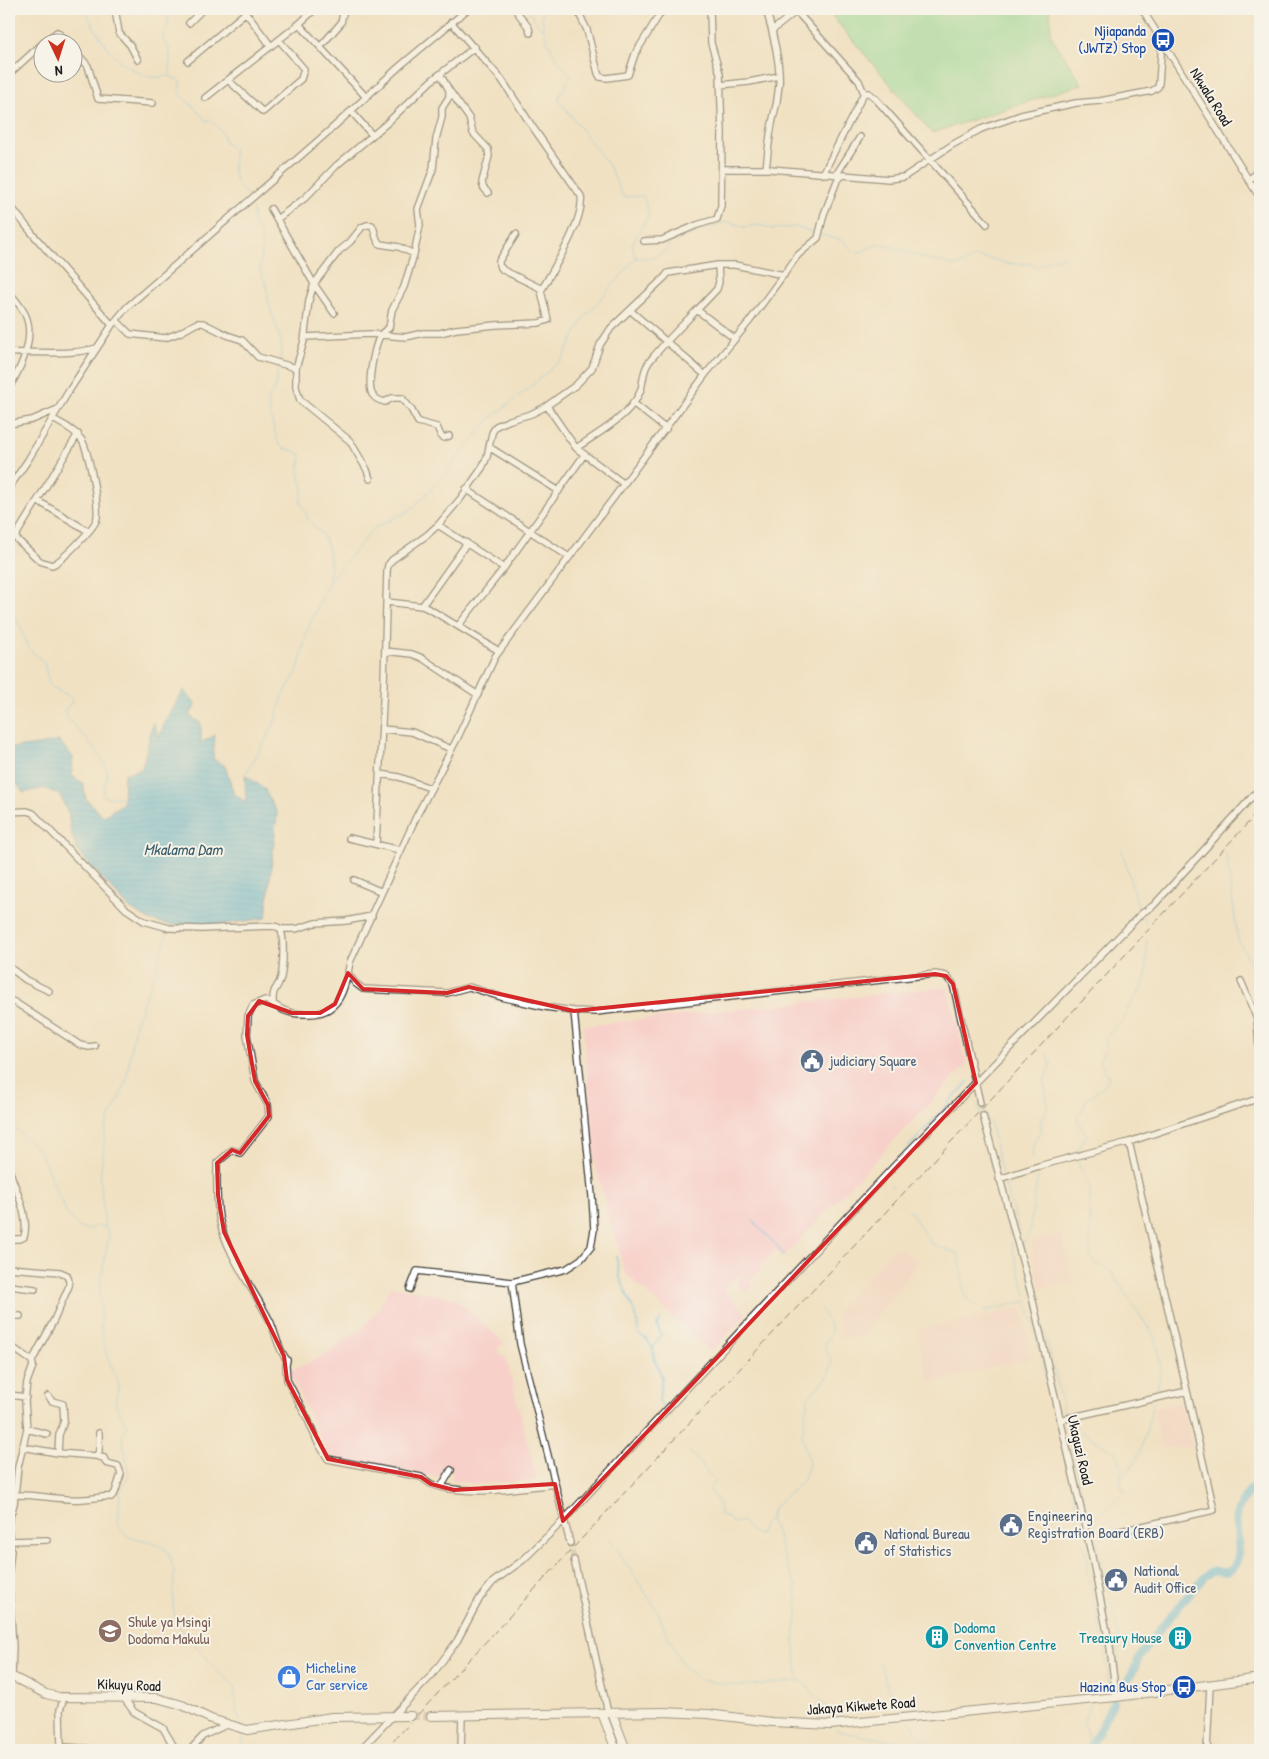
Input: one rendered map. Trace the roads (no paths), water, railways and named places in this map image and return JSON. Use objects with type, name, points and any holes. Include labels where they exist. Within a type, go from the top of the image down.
[{"type":"main road","name":"Kikuyu Road","points":[[10,1676],[46,1694],[64,1697],[123,1697],[168,1700],[211,1720],[247,1730],[332,1717],[394,1716]]},
{"type":"main road","name":"Jakaya Kikwete Road","points":[[431,1716],[681,1712],[788,1723],[830,1725],[1116,1698],[1260,1678]]},
{"type":"main road","points":[[607,1713],[616,1750]]},
{"type":"main road","points":[[607,1713],[626,1750]]},
{"type":"main road","points":[[394,1716],[411,1716]]},
{"type":"street","points":[[115,9],[118,33],[130,45],[138,60]]},
{"type":"street","points":[[189,23],[203,9]]},
{"type":"street","points":[[206,98],[315,9]]},
{"type":"street","points":[[320,47],[341,23],[344,9]]},
{"type":"street","points":[[9,488],[114,322],[159,278],[468,9]]},
{"type":"street","points":[[515,9],[529,28],[530,33]]},
{"type":"street","points":[[577,9],[587,30],[598,73],[600,77],[607,78],[628,74],[635,54],[663,9]]},
{"type":"street","points":[[644,241],[662,240],[696,225],[717,219],[721,206],[720,85],[718,63],[711,43],[710,9]]},
{"type":"street","points":[[766,9],[779,76],[777,107],[772,126],[766,169]]},
{"type":"street","name":"Nkwala Road","points":[[1142,9],[1260,198]]},
{"type":"street","points":[[188,61],[245,10],[271,46]]},
{"type":"street","points":[[770,25],[774,29],[794,12],[797,12],[858,81],[864,92],[874,97],[987,224]]},
{"type":"street","points":[[305,337],[381,334],[406,337],[422,333],[440,333],[480,326],[539,323],[548,320],[541,291],[580,215],[581,196],[532,126],[507,86],[451,22]]},
{"type":"street","points":[[299,24],[366,97]]},
{"type":"street","points":[[228,80],[263,112],[301,79],[304,70],[279,40]]},
{"type":"street","points":[[722,169],[766,169],[897,179],[913,172],[969,134],[1021,115],[1076,103],[1100,101],[1152,91],[1158,87],[1162,41]]},
{"type":"street","points":[[277,219],[304,198],[337,165],[440,74],[474,47]]},
{"type":"street","points":[[9,74],[32,53]]},
{"type":"street","points":[[82,58],[88,66],[98,99],[153,103]]},
{"type":"street","points":[[440,74],[448,90],[469,118],[473,133],[488,149],[489,156],[482,182],[482,186],[488,193]]},
{"type":"street","points":[[720,85],[779,76]]},
{"type":"street","points":[[448,90],[448,97],[442,108],[431,175],[418,209],[420,225],[414,254],[404,287],[392,310],[389,328],[381,334],[370,371],[373,396],[379,401],[385,402],[392,398],[402,398],[418,422],[437,427],[444,438],[449,436]]},
{"type":"street","points":[[823,174],[864,92]]},
{"type":"street","points":[[351,111],[372,135]]},
{"type":"street","points":[[555,1484],[454,1490],[431,1484],[421,1477],[328,1459],[287,1380],[286,1365],[288,1360],[282,1351],[271,1323],[246,1281],[224,1232],[220,1218],[217,1163],[232,1150],[240,1153],[269,1116],[268,1105],[255,1081],[247,1035],[248,1016],[253,1005],[265,1000],[292,1013],[314,1014],[332,1008],[347,981],[350,962],[400,850],[430,788],[452,749],[478,695],[483,680],[499,651],[706,375],[803,250],[818,238],[824,214],[839,175],[860,136]]},
{"type":"street","points":[[1248,180],[1256,174],[1260,155]]},
{"type":"street","points":[[9,204],[31,232],[114,322],[130,334],[159,338],[173,336],[192,325],[203,323],[242,340],[258,357],[296,368]]},
{"type":"street","points":[[271,208],[314,284],[334,313]]},
{"type":"street","points":[[370,479],[367,470],[350,441],[300,400],[296,387],[296,368],[305,337],[309,300],[314,284],[339,250],[350,242],[362,227],[372,225],[380,244],[399,248],[414,254]]},
{"type":"street","points":[[516,234],[499,265],[503,270],[542,289]]},
{"type":"street","points":[[376,844],[388,565],[438,525],[458,502],[482,468],[492,433],[496,426],[548,406],[584,378],[592,368],[604,337],[620,318],[631,311],[635,304],[668,273],[718,265],[735,265],[753,267],[784,275]]},
{"type":"street","points":[[576,448],[617,419],[633,403],[640,392],[643,373],[652,357],[717,289],[719,282],[718,265]]},
{"type":"street","points":[[9,292],[26,315],[28,334],[25,352],[9,388]]},
{"type":"street","points":[[698,310],[735,339]]},
{"type":"street","points":[[631,311],[666,343],[706,375]]},
{"type":"street","points":[[9,353],[57,354],[97,348]]},
{"type":"street","points":[[633,403],[666,429]]},
{"type":"street","points":[[548,406],[576,448],[624,484]]},
{"type":"street","points":[[9,424],[32,420],[58,409]]},
{"type":"street","points":[[9,532],[40,561],[52,565],[69,552],[96,522],[97,508],[88,454],[83,440],[78,434],[53,419]]},
{"type":"street","points":[[15,537],[78,434]]},
{"type":"street","points":[[489,447],[558,490]]},
{"type":"street","points":[[458,626],[504,568],[584,455]]},
{"type":"street","points":[[10,473],[17,474]]},
{"type":"street","points":[[466,489],[570,557]]},
{"type":"street","points":[[38,501],[88,531]]},
{"type":"street","points":[[438,525],[504,568]]},
{"type":"street","points":[[422,606],[467,543]]},
{"type":"street","points":[[387,602],[422,606],[499,651]]},
{"type":"street","points":[[385,651],[412,654],[422,658],[478,695]]},
{"type":"street","points":[[382,729],[412,732],[452,749]]},
{"type":"street","points":[[380,774],[404,779],[430,788]]},
{"type":"street","points":[[360,1750],[432,1675],[457,1641],[480,1598],[493,1582],[523,1560],[563,1521],[898,1162],[1141,914],[1154,905],[1260,788]]},
{"type":"street","points":[[9,812],[26,811],[34,813],[126,909],[144,921],[154,923],[160,927],[228,928],[270,926],[280,929],[296,929],[315,924],[346,922],[372,916]]},
{"type":"street","points":[[349,838],[400,850]]},
{"type":"street","points":[[354,880],[382,892]]},
{"type":"street","points":[[273,1003],[272,993],[280,982],[282,974],[282,937],[280,929]]},
{"type":"street","points":[[9,967],[24,979],[49,991]]},
{"type":"street","points":[[348,973],[355,983],[363,989],[446,993],[470,988],[501,997],[574,1012],[596,1012],[935,974],[946,976],[953,984],[980,1102]]},
{"type":"street","points":[[1241,980],[1257,1019],[1260,1065]]},
{"type":"street","points":[[9,1000],[74,1042],[84,1047],[95,1046]]},
{"type":"street","points":[[410,1289],[417,1272],[512,1282],[566,1269],[581,1259],[591,1247],[594,1230],[592,1196],[574,1012]]},
{"type":"street","points":[[999,1179],[1128,1142],[1260,1098]]},
{"type":"street","name":"Ukaguzi Road","points":[[983,1116],[1032,1297],[1104,1612],[1116,1698]]},
{"type":"street","points":[[1116,1532],[1214,1510],[1188,1391],[1128,1142]]},
{"type":"street","points":[[9,1169],[21,1204],[25,1228],[24,1237],[9,1239]]},
{"type":"street","points":[[9,1268],[60,1272],[67,1275],[69,1281],[57,1315],[32,1361],[33,1366],[27,1382],[27,1429],[9,1520]]},
{"type":"street","points":[[512,1282],[520,1344],[570,1543]]},
{"type":"street","points":[[9,1286],[35,1289]]},
{"type":"street","points":[[9,1319],[13,1316],[20,1316]]},
{"type":"street","points":[[9,1345],[32,1361]]},
{"type":"street","points":[[1060,1420],[1188,1391]]},
{"type":"street","points":[[9,1395],[26,1397]]},
{"type":"street","points":[[48,1396],[52,1400],[63,1404],[64,1422],[59,1435],[58,1454]]},
{"type":"street","points":[[27,1429],[47,1434]]},
{"type":"street","points":[[96,1456],[99,1452],[99,1433]]},
{"type":"street","points":[[15,1496],[27,1495],[82,1500],[102,1496],[111,1498],[121,1474],[118,1466],[106,1463],[104,1458],[58,1454],[22,1447]]},
{"type":"street","points":[[441,1487],[450,1470]]},
{"type":"street","points":[[9,1534],[11,1550],[9,1582]]},
{"type":"street","points":[[9,1541],[47,1540]]},
{"type":"street","points":[[574,1560],[607,1713]]},
{"type":"street","points":[[9,1589],[13,1646],[10,1676]]},
{"type":"street","points":[[1207,1750],[1210,1684]]},
{"type":"street","points":[[61,1748],[60,1710],[64,1697]]},
{"type":"street","points":[[123,1697],[134,1712],[163,1728],[176,1750]]},
{"type":"street","points":[[460,1750],[462,1716]]},
{"type":"street","points":[[190,1750],[204,1736],[226,1725]]},
{"type":"street","points":[[30,1750],[61,1748],[107,1750]]},
{"type":"water","name":"Mkalama Dam","points":[[184,690],[196,705],[189,716],[201,723],[201,743],[215,735],[213,759],[225,766],[234,794],[246,802],[245,775],[264,788],[277,813],[266,918],[211,926],[170,925],[149,920],[129,908],[78,852],[71,832],[68,813],[60,795],[44,788],[23,793],[9,771],[9,748],[59,741],[73,757],[72,776],[83,783],[86,799],[103,817],[123,803],[124,774],[142,769],[153,722],[159,737],[165,722]]},
{"type":"water","points":[[1252,965],[1260,971],[1260,1009],[1256,1004]]},
{"type":"waterway","points":[[85,9],[103,42],[119,60],[147,76],[170,77],[180,82],[180,95],[206,121],[211,121],[223,133],[224,141],[234,150],[235,176],[239,187],[249,197]]},
{"type":"waterway","points":[[167,9],[168,25],[162,38],[170,51],[170,75]]},
{"type":"waterway","points":[[526,9],[543,29]]},
{"type":"waterway","points":[[245,775],[275,722],[283,696],[298,670],[307,631],[329,581],[373,529],[410,510],[449,469],[490,419],[563,358],[584,318],[636,258],[632,244],[649,215],[643,196],[623,197],[609,166],[558,99],[571,75],[549,45],[542,19],[542,9]]},
{"type":"waterway","points":[[253,209],[253,223],[261,236],[260,269],[282,344],[280,361]]},
{"type":"waterway","points":[[636,258],[652,258],[665,251],[673,241],[721,223],[730,222],[744,227],[760,225],[772,229],[796,227],[817,234]]},
{"type":"waterway","points":[[821,235],[841,240],[853,251],[860,252],[878,244],[884,244],[951,266],[962,264],[975,257],[998,260],[1007,264],[1029,263],[1036,268],[1053,259],[1064,256]]},
{"type":"waterway","points":[[279,365],[275,388],[268,399],[270,415],[278,443],[283,448],[301,455],[299,472],[303,489],[300,502],[306,512],[308,521],[322,534],[327,544],[331,565],[329,580]]},
{"type":"waterway","points":[[9,593],[9,607],[22,630],[28,648],[44,662],[49,684],[73,698],[71,704],[65,709],[65,715],[95,750],[105,765],[107,775],[103,790],[104,797],[123,798]]},
{"type":"waterway","points":[[1122,850],[1139,911]]},
{"type":"waterway","points":[[1226,852],[1238,940],[1252,965]]},
{"type":"waterway","points":[[1143,917],[1147,924]]},
{"type":"waterway","points":[[105,1227],[100,1179],[106,1126],[126,1083],[135,1024],[153,978],[168,931]]},
{"type":"waterway","points":[[1076,1154],[1087,1134],[1079,1125],[1077,1116],[1083,1109],[1086,1100],[1103,1087],[1109,1078],[1099,1060],[1106,1050],[1104,1039],[1124,1019],[1129,1007],[1141,989],[1146,975],[1147,940]]},
{"type":"waterway","points":[[948,971],[957,979]]},
{"type":"waterway","points":[[960,989],[976,1063],[979,1068]]},
{"type":"waterway","points":[[1037,1164],[1032,1151],[1034,1142],[1042,1130],[1040,1122],[1046,1113],[1048,1105],[1044,1081],[1051,1065],[1047,1054]]},
{"type":"waterway","points":[[880,1172],[896,1161],[969,1081]]},
{"type":"waterway","points":[[982,1091],[987,1119],[990,1122],[1002,1173]]},
{"type":"waterway","points":[[978,1105],[981,1115]]},
{"type":"waterway","points":[[9,1120],[13,1127],[39,1150],[67,1214],[80,1228],[88,1230],[97,1226],[105,1227],[109,1235],[100,1285],[101,1330],[107,1356],[119,1384],[115,1403],[127,1426],[122,1436],[129,1475],[120,1491],[118,1527],[126,1536],[153,1542],[168,1551],[174,1571],[173,1606],[176,1623],[218,1671],[235,1687],[235,1701],[240,1723]]},
{"type":"waterway","points":[[984,1129],[984,1139],[1010,1236]]},
{"type":"waterway","points":[[1076,1159],[1089,1186],[1090,1255],[1094,1263],[1109,1269],[1156,1339],[1161,1364],[1160,1378],[1155,1396]]},
{"type":"waterway","points":[[1021,1245],[1029,1234],[1039,1168]]},
{"type":"waterway","points":[[1004,1181],[1020,1234]]},
{"type":"waterway","points":[[890,1184],[893,1188]]},
{"type":"waterway","points":[[909,1209],[931,1244],[959,1254],[965,1297],[977,1306]]},
{"type":"waterway","points":[[753,1221],[779,1248],[783,1256]]},
{"type":"waterway","points":[[1021,1240],[1026,1261]]},
{"type":"waterway","points":[[1011,1243],[1026,1295]]},
{"type":"waterway","points":[[616,1256],[620,1278],[636,1316],[639,1335],[646,1339],[653,1348],[654,1359],[662,1377],[659,1401],[665,1408]]},
{"type":"waterway","points":[[1027,1267],[1052,1360]]},
{"type":"waterway","points":[[799,1272],[805,1278]]},
{"type":"waterway","points":[[983,1311],[1027,1301],[1040,1351]]},
{"type":"waterway","points":[[821,1310],[832,1329],[824,1347],[832,1362],[827,1378],[808,1398],[802,1435],[809,1464],[804,1480],[773,1508],[770,1519],[778,1537],[784,1560],[796,1585],[798,1612],[794,1639],[798,1677],[826,1706],[833,1721]]},
{"type":"waterway","points":[[653,1348],[661,1335],[657,1325],[661,1319]]},
{"type":"waterway","points":[[1042,1358],[1055,1418]]},
{"type":"waterway","points":[[1053,1365],[1065,1416]]},
{"type":"waterway","points":[[1094,1534],[1092,1518],[1111,1506],[1125,1491],[1121,1486],[1120,1479],[1134,1464],[1139,1454],[1153,1402]]},
{"type":"waterway","points":[[667,1411],[672,1420]]},
{"type":"waterway","points":[[1066,1423],[1089,1525],[1092,1531]]},
{"type":"waterway","points":[[1057,1425],[1067,1470]]},
{"type":"waterway","points":[[1078,1430],[1117,1453],[1122,1470],[1120,1479]]},
{"type":"waterway","points":[[690,1452],[715,1481],[710,1487],[712,1495],[715,1496],[719,1505],[720,1515],[728,1517],[732,1523],[742,1521],[753,1533],[760,1534],[763,1525],[770,1519]]},
{"type":"waterway","points":[[1069,1477],[1080,1526]]},
{"type":"waterway","points":[[1120,1691],[1132,1674],[1139,1658],[1163,1625],[1205,1576],[1215,1571],[1229,1571],[1235,1565],[1238,1557],[1237,1512],[1251,1488]]},
{"type":"waterway","points":[[1094,1534],[1117,1529]]},
{"type":"waterway","points":[[1081,1530],[1082,1536]]},
{"type":"waterway","points":[[1111,1538],[1127,1534]]},
{"type":"waterway","points":[[610,1539],[658,1612],[666,1633],[684,1667],[700,1680],[738,1686],[800,1681]]},
{"type":"waterway","points":[[1100,1553],[1097,1540],[1106,1539]]},
{"type":"waterway","points":[[1083,1542],[1101,1635],[1105,1645],[1109,1684],[1103,1691],[1091,1693],[1090,1696]]},
{"type":"waterway","points":[[1101,1558],[1109,1593]]},
{"type":"waterway","points":[[1111,1600],[1113,1609]]},
{"type":"waterway","points":[[1114,1614],[1119,1643]]},
{"type":"waterway","points":[[1120,1648],[1117,1674],[1123,1687]]},
{"type":"waterway","points":[[880,1664],[893,1705],[904,1707],[908,1714]]},
{"type":"waterway","points":[[1091,1746],[1114,1701]]},
{"type":"waterway","points":[[1090,1704],[1083,1723],[1091,1746]]},
{"type":"waterway","points":[[910,1721],[920,1738],[926,1739],[938,1750]]},
{"type":"waterway","points":[[835,1729],[846,1733],[905,1743],[927,1750]]},
{"type":"waterway","points":[[242,1732],[244,1750]]},
{"type":"tunnel","points":[[980,1103],[983,1116]]},
{"type":"tunnel","points":[[570,1543],[574,1560]]},
{"type":"tunnel","points":[[411,1716],[431,1716]]},
{"type":"railway","points":[[385,1750],[1260,810]]},
{"type":"railway","points":[[1000,1750],[1030,1748],[1062,1750]]},
{"type":"place","name":"Njiapanda (JWTZ) Stop","points":[[1163,40]]},
{"type":"place","name":"judiciary Square","points":[[812,1061]]},
{"type":"place","name":"Engineering Registration Board (ERB)","points":[[1011,1525]]},
{"type":"place","name":"National Bureau of Statistics","points":[[866,1543]]},
{"type":"place","name":"National Audit Office","points":[[1116,1580]]},
{"type":"place","name":"Shule ya Msingi Dodoma Makulu","points":[[110,1631]]},
{"type":"place","name":"Dodoma Convention Centre","points":[[937,1637]]},
{"type":"place","name":"Treasury House","points":[[1180,1638]]},
{"type":"place","name":"Micheline Car service","points":[[289,1677]]},
{"type":"place","name":"Hazina Bus Stop","points":[[1184,1687]]}]
